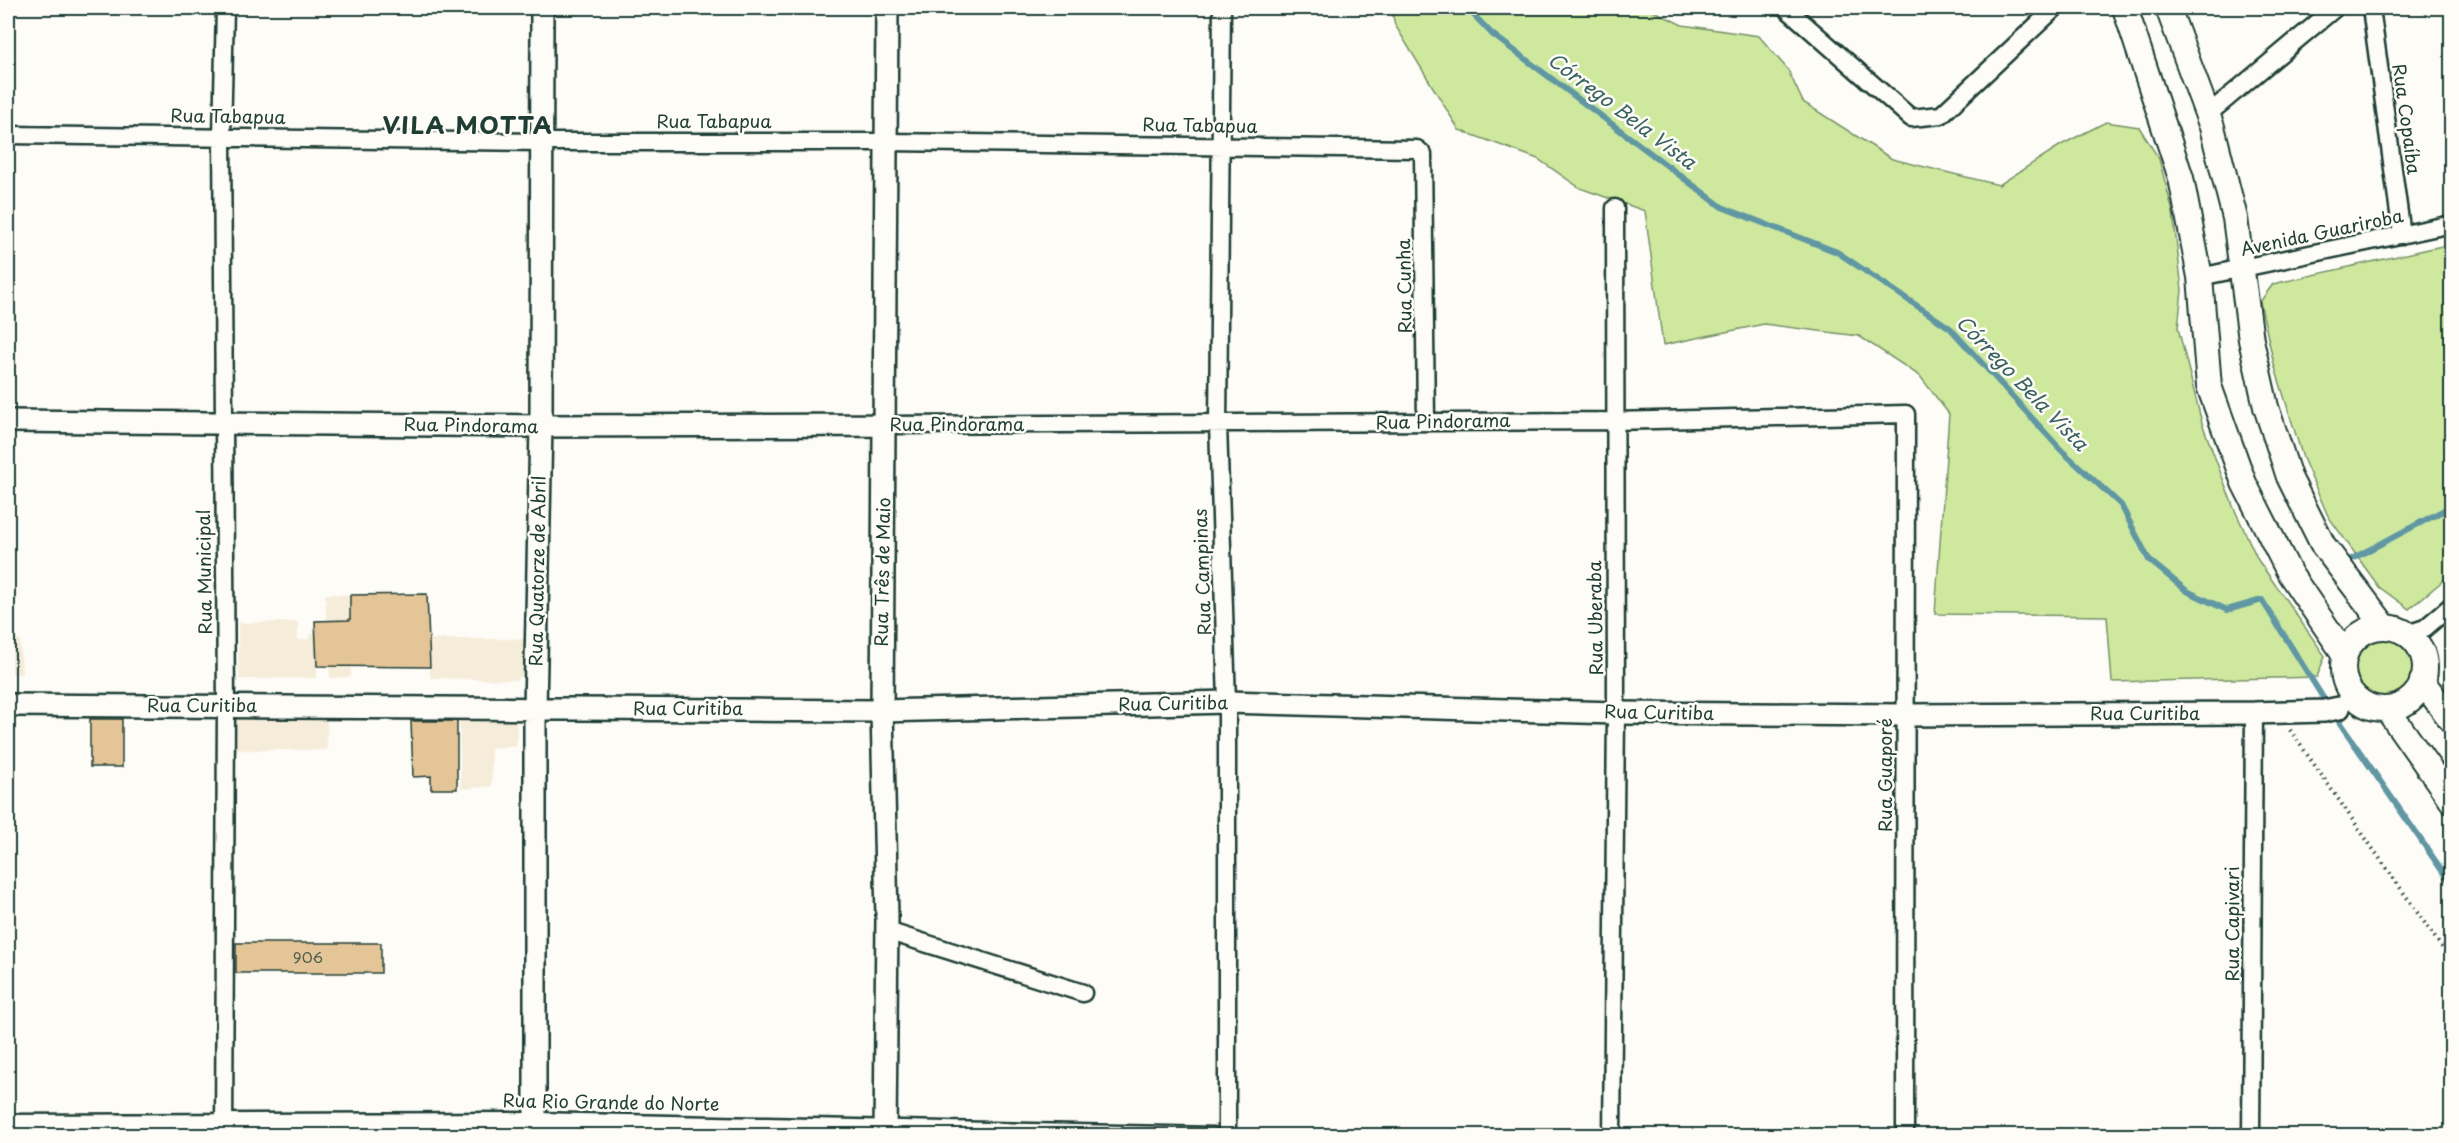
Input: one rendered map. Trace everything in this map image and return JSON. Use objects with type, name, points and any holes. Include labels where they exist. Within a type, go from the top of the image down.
[{"type":"main road","points":[[2125,8],[2181,178],[2200,277],[2209,386],[2244,483],[2289,574],[2345,655]]},
{"type":"main road","points":[[2168,8],[2207,115],[2235,218],[2240,244],[2240,271],[2251,340],[2266,407],[2289,477],[2323,545],[2409,634],[2424,663],[2422,681],[2409,700],[2387,709],[2374,708],[2349,698],[2343,666],[2345,655],[2351,644],[2361,635],[2409,634]]},
{"type":"main road","points":[[2422,681],[2451,721]]},
{"type":"main road","points":[[2387,709],[2451,801]]},
{"type":"street","name":"Rua Municipal","points":[[223,1128],[226,706],[222,136],[225,8]]},
{"type":"street","name":"Rua Quatorze de Abril","points":[[535,1128],[535,708],[541,426],[542,8]]},
{"type":"street","name":"Rua Três de Maio","points":[[885,1132],[887,931],[882,711],[887,8]]},
{"type":"street","name":"Rua Campinas","points":[[1222,8],[1218,424],[1227,702],[1227,1136]]},
{"type":"street","points":[[1786,8],[1804,13],[1911,118],[1941,115],[2055,8]]},
{"type":"street","points":[[2207,115],[2335,8]]},
{"type":"street","name":"Rua Copaíba","points":[[2371,8],[2402,235]]},
{"type":"street","name":"Rua Tabapua","points":[[8,135],[222,136],[542,142],[886,142],[1420,151]]},
{"type":"street","name":"Rua Cunha","points":[[1420,151],[1423,154],[1426,422]]},
{"type":"street","name":"Rua Uberaba","points":[[1612,1136],[1616,713],[1613,421],[1615,208]]},
{"type":"street","name":"Avenida Guariroba","points":[[2200,277],[2240,271],[2451,224]]},
{"type":"street","name":"Rua Pindorama","points":[[8,421],[541,426],[1218,424],[1613,421],[1906,414]]},
{"type":"street","name":"Rua Guaporé","points":[[1905,1136],[1906,414]]},
{"type":"street","points":[[2409,634],[2451,605]]},
{"type":"street","name":"Rua Curitiba","points":[[8,705],[882,711],[1227,702],[1616,713],[1905,715],[2278,713],[2324,711],[2349,698]]},
{"type":"street","name":"Rua Capivari","points":[[2251,1136],[2254,713]]},
{"type":"street","points":[[887,931],[1083,993]]},
{"type":"street","name":"Rua Rio Grande do Norte","points":[[8,1123],[223,1128],[535,1128],[1214,1136]]},
{"type":"path","points":[[2278,713],[2451,962]]},
{"type":"shaded area","points":[[325,594],[350,595],[351,677],[330,678]]},
{"type":"shaded area","points":[[298,622],[298,640],[309,639],[309,634],[316,634],[317,678],[239,679],[238,623]]},
{"type":"shaded area","points":[[8,639],[20,639],[22,674],[8,674]]},
{"type":"shaded area","points":[[430,639],[524,639],[524,673],[516,680],[430,678]]},
{"type":"shaded area","points":[[327,710],[327,750],[236,750],[237,714]]},
{"type":"shaded area","points":[[459,710],[516,710],[517,746],[491,748],[492,786],[461,789]]},
{"type":"green space","points":[[1391,8],[1648,8],[1682,25],[1759,36],[1788,70],[1803,102],[1892,159],[1999,185],[2061,145],[2106,122],[2139,127],[2159,159],[2173,212],[2182,290],[2178,328],[2202,423],[2233,506],[2258,560],[2325,656],[2317,677],[2112,682],[2107,616],[1935,614],[1949,414],[1920,376],[1859,336],[1764,324],[1663,345],[1645,211],[1580,188],[1538,159],[1459,130],[1395,25]]},
{"type":"green space","points":[[2451,244],[2451,574],[2409,609],[2379,587],[2328,516],[2303,458],[2274,364],[2260,302],[2273,284]]},
{"type":"green space","points":[[2377,637],[2389,637],[2405,646],[2412,656],[2414,668],[2412,680],[2405,690],[2389,699],[2377,699],[2366,694],[2357,685],[2352,674],[2352,662],[2357,651],[2366,642]]},
{"type":"building","points":[[427,594],[430,667],[317,666],[315,621],[350,620],[350,595]]},
{"type":"building","points":[[90,719],[122,719],[122,767],[90,767]]},
{"type":"building","points":[[411,721],[457,721],[457,789],[431,789],[431,776],[413,777]]},
{"type":"building","points":[[236,943],[381,943],[381,973],[236,973]]},
{"type":"waterway","name":"Córrego Bela Vista","points":[[1467,8],[1492,34],[1722,207],[1837,252],[1950,328],[2061,450],[2121,505],[2149,560],[2187,591],[2227,610],[2262,600],[2327,704]]},
{"type":"waterway","name":"Córrego Bela Vista","points":[[2346,562],[2452,506]]},
{"type":"waterway","points":[[2335,716],[2452,885]]},
{"type":"district","name":"VILA MOTTA","points":[[468,126]]}]
